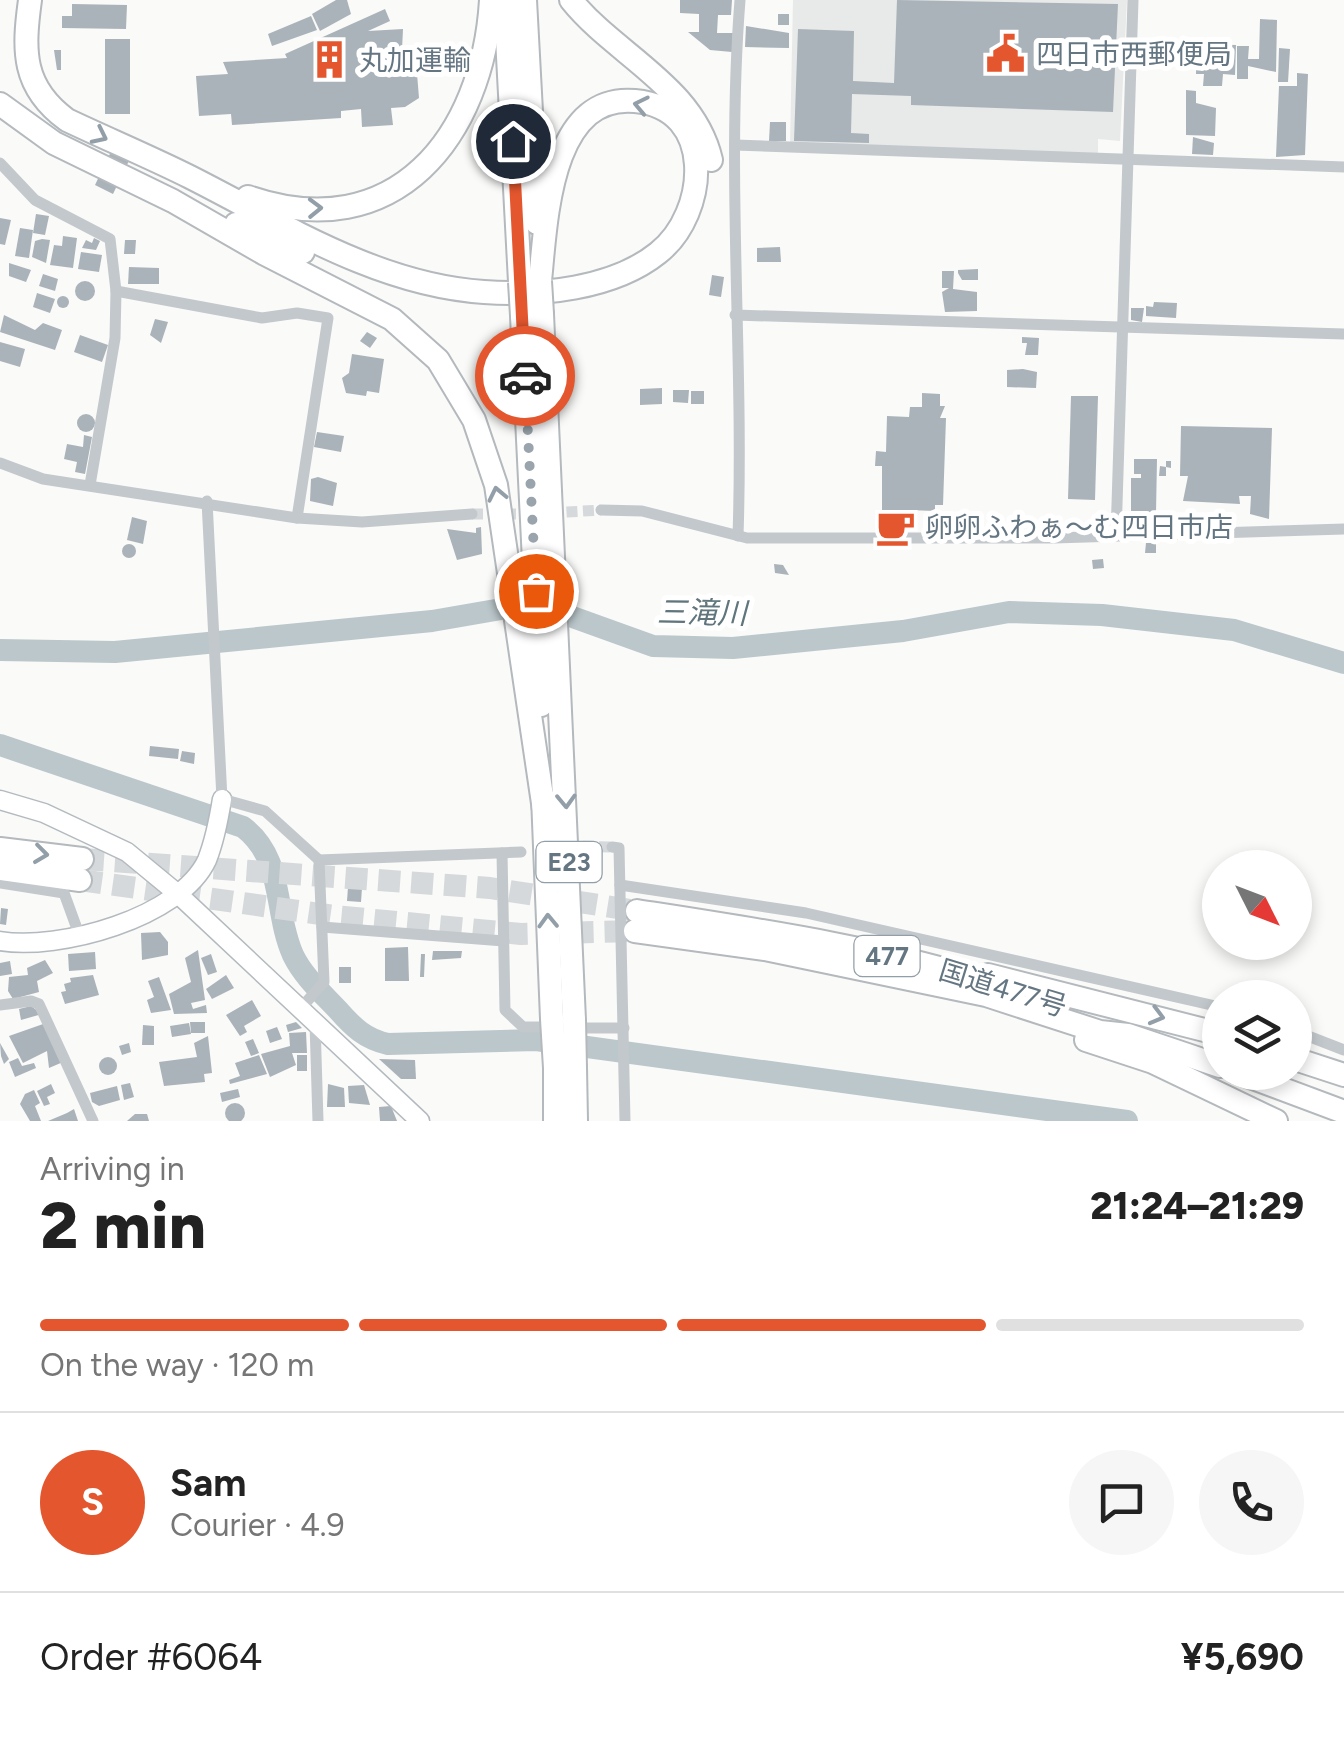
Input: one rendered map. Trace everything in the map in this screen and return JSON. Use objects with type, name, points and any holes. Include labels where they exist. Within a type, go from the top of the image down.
[{"type":"highway","points":[[30,0],[25,45],[28,76],[43,101],[66,120],[188,176],[339,253],[390,272],[484,292],[558,288],[602,280],[643,264],[684,226],[696,197],[696,164],[684,132],[664,112],[636,101],[619,102],[590,114],[568,137],[530,281]]},
{"type":"highway","points":[[28,76],[33,28],[48,0]]},
{"type":"highway","points":[[188,176],[267,203],[306,209],[348,205],[404,182],[437,154],[472,101],[486,58],[491,0]]},
{"type":"highway","points":[[505,0],[532,315],[547,589],[544,702]]},
{"type":"highway","points":[[524,0],[530,281]]},
{"type":"highway","points":[[174,201],[392,289],[448,302],[547,304],[596,297],[644,279],[684,250],[705,219],[713,183],[708,147],[702,130],[677,98],[596,28],[571,0]]},
{"type":"highway","points":[[0,104],[54,144],[174,201],[392,319],[438,360],[464,400],[486,453],[512,591],[544,702]]},
{"type":"highway","name":"E23","points":[[544,702],[544,810],[563,1019]]},
{"type":"highway","name":"E23","points":[[544,702],[563,1019]]},
{"type":"highway","points":[[0,849],[81,870],[0,869]]},
{"type":"highway","name":"国道477号","points":[[1128,1035],[1108,1020],[926,964],[636,921],[986,995],[1202,1060]]},
{"type":"highway","name":"477","points":[[926,964],[951,965],[1202,1029]]},
{"type":"highway","name":"477","points":[[904,980],[1153,1062],[1276,1121]]},
{"type":"highway","points":[[563,1019],[566,1068],[576,1121]]},
{"type":"highway","points":[[1312,1065],[1344,1075]]},
{"type":"highway","points":[[555,1121],[566,1068]]},
{"type":"highway","points":[[1285,1090],[1344,1112]]},
{"type":"street","points":[[738,536],[742,409],[735,314],[734,81],[740,0]]},
{"type":"street","points":[[1116,536],[1133,0]]},
{"type":"street","points":[[736,145],[1344,166]]},
{"type":"street","points":[[0,163],[35,200],[110,239],[116,338],[90,485]]},
{"type":"street","points":[[116,291],[262,318],[297,312],[328,318],[298,518]]},
{"type":"street","points":[[735,314],[1344,334]]},
{"type":"street","points":[[0,463],[43,478],[298,518],[362,522],[472,514]]},
{"type":"street","points":[[0,941],[36,944],[80,937],[162,905],[178,894],[206,860],[221,805],[207,501]]},
{"type":"street","points":[[601,510],[642,511],[738,536],[1116,536],[1344,529]]},
{"type":"street","points":[[0,800],[44,813],[127,852],[305,1003],[315,1023],[420,1121]]},
{"type":"street","points":[[221,805],[264,811],[319,860],[521,852]]},
{"type":"street","points":[[612,848],[619,848],[625,1121]]},
{"type":"street","points":[[502,853],[505,1010],[511,1020],[524,1027],[624,1035]]},
{"type":"street","points":[[305,1003],[323,983],[319,860]]},
{"type":"street","points":[[0,883],[64,893],[80,937]]},
{"type":"street","points":[[620,885],[806,913],[1202,1003]]},
{"type":"street","points":[[322,926],[504,940]]},
{"type":"street","points":[[0,1005],[31,1000],[45,1012],[94,1121]]},
{"type":"street","points":[[315,1023],[318,1121]]},
{"type":"street","points":[[1312,1038],[1344,1050]]},
{"type":"shaded area","points":[[793,0],[1127,0],[1120,141],[1098,139],[1098,154],[790,144]]},
{"type":"building","points":[[336,0],[347,0],[351,14],[320,31],[312,14]]},
{"type":"building","points":[[680,0],[732,0],[731,15],[718,15],[717,33],[733,33],[732,52],[710,50],[688,32],[699,32],[699,14],[680,13]]},
{"type":"building","name":"四日市西郵便局","points":[[897,0],[1118,4],[1113,112],[911,105],[911,96],[852,94],[851,133],[869,134],[869,143],[794,141],[798,29],[854,31],[853,81],[894,83]]},
{"type":"building","points":[[72,4],[127,5],[126,29],[62,28],[62,16],[72,16]]},
{"type":"building","name":"丸加運輸","points":[[385,9],[390,21],[368,31],[403,29],[402,50],[415,49],[419,98],[405,107],[391,108],[393,125],[362,127],[361,109],[341,111],[341,118],[232,125],[231,114],[199,116],[196,76],[228,74],[223,62],[287,58],[285,54]]},
{"type":"building","points":[[778,14],[789,14],[789,25],[778,25]]},
{"type":"building","points":[[311,16],[317,30],[272,46],[268,34]]},
{"type":"building","points":[[1260,19],[1277,20],[1276,72],[1248,66],[1248,79],[1237,79],[1237,46],[1249,46],[1248,59],[1259,59]]},
{"type":"building","points":[[746,26],[789,33],[789,48],[745,47]]},
{"type":"building","points":[[105,39],[130,39],[130,114],[105,114]]},
{"type":"building","points":[[1197,44],[1236,45],[1235,75],[1223,74],[1222,86],[1203,86],[1204,74],[1196,74]]},
{"type":"building","points":[[1279,48],[1290,49],[1288,82],[1278,82]]},
{"type":"building","points":[[54,50],[61,50],[61,70],[57,70]]},
{"type":"building","points":[[1297,73],[1308,74],[1305,155],[1276,157],[1279,86],[1297,86]]},
{"type":"building","points":[[1186,90],[1196,91],[1196,103],[1216,108],[1215,136],[1186,135]]},
{"type":"building","points":[[770,122],[786,122],[786,141],[769,141]]},
{"type":"building","points":[[119,135],[137,144],[113,194],[95,185]]},
{"type":"building","points":[[1193,137],[1214,143],[1213,155],[1192,154]]},
{"type":"building","points":[[36,214],[49,216],[45,235],[33,233]]},
{"type":"building","points":[[0,218],[11,220],[5,245],[0,244]]},
{"type":"building","points":[[20,228],[33,230],[29,258],[15,256]]},
{"type":"building","points":[[63,236],[77,238],[73,268],[50,265],[54,245],[62,246]]},
{"type":"building","points":[[94,238],[100,241],[96,250],[82,248],[86,240],[92,243]]},
{"type":"building","points":[[50,240],[46,263],[32,257],[35,241]]},
{"type":"building","points":[[125,240],[136,240],[135,254],[124,254]]},
{"type":"building","points":[[780,247],[781,262],[757,262],[757,248]]},
{"type":"building","points":[[81,252],[102,255],[99,272],[78,269]]},
{"type":"building","points":[[9,263],[31,270],[26,282],[9,276]]},
{"type":"building","points":[[129,267],[159,268],[159,284],[128,284]]},
{"type":"building","points":[[978,269],[978,280],[962,280],[958,273],[958,270]]},
{"type":"building","points":[[942,271],[954,271],[953,289],[977,292],[977,311],[945,312],[942,292],[949,288],[942,288]]},
{"type":"building","points":[[43,274],[58,279],[55,291],[39,286]]},
{"type":"building","points":[[712,275],[724,277],[721,297],[709,295]]},
{"type":"building","points":[[85,281],[95,291],[85,301],[75,291]]},
{"type":"building","points":[[37,293],[55,299],[50,313],[33,307]]},
{"type":"building","points":[[63,296],[69,302],[63,308],[57,302]]},
{"type":"building","points":[[1154,302],[1177,303],[1176,318],[1146,316],[1146,306],[1153,307]]},
{"type":"building","points":[[1131,308],[1144,308],[1142,322],[1131,320]]},
{"type":"building","points":[[4,315],[35,330],[43,323],[62,330],[55,350],[0,332]]},
{"type":"building","points":[[155,319],[168,322],[161,343],[150,335]]},
{"type":"building","points":[[367,332],[377,338],[370,348],[360,341]]},
{"type":"building","points":[[80,335],[108,345],[102,362],[74,352]]},
{"type":"building","points":[[1022,337],[1039,338],[1038,355],[1025,355],[1027,343],[1022,343]]},
{"type":"building","points":[[0,342],[25,349],[20,367],[0,361]]},
{"type":"building","points":[[352,354],[384,359],[379,393],[346,393],[342,378],[349,373]]},
{"type":"building","points":[[1007,370],[1037,372],[1036,388],[1007,387]]},
{"type":"building","points":[[662,388],[662,404],[640,405],[640,389]]},
{"type":"building","points":[[673,390],[689,390],[688,403],[673,402]]},
{"type":"building","points":[[691,391],[704,391],[704,404],[691,404]]},
{"type":"building","points":[[922,393],[940,394],[940,406],[945,406],[940,418],[946,418],[943,505],[935,505],[935,511],[909,510],[912,529],[882,528],[882,466],[875,466],[876,451],[886,452],[887,416],[909,417],[910,407],[922,407]]},
{"type":"building","points":[[1071,396],[1098,396],[1095,500],[1068,499]]},
{"type":"building","points":[[86,414],[95,423],[86,432],[77,423]]},
{"type":"building","points":[[1181,426],[1272,428],[1269,519],[1250,514],[1251,496],[1239,496],[1240,504],[1183,501],[1188,476],[1180,476]]},
{"type":"building","points":[[317,432],[344,436],[341,452],[314,447]]},
{"type":"building","points":[[84,435],[92,437],[85,474],[75,472],[77,462],[64,459],[67,444],[83,447]]},
{"type":"building","points":[[1134,459],[1157,459],[1156,513],[1131,512],[1131,478],[1141,478],[1141,474],[1134,474]]},
{"type":"building","points":[[318,477],[337,483],[333,506],[310,501],[311,479]]},
{"type":"building","points":[[1153,513],[1157,527],[1129,529],[1128,515]]},
{"type":"building","points":[[132,517],[147,521],[143,544],[127,540]]},
{"type":"building","points":[[481,527],[482,554],[457,560],[447,529],[476,533],[476,528]]},
{"type":"building","points":[[1146,543],[1156,543],[1156,553],[1145,553]]},
{"type":"building","points":[[129,544],[136,551],[129,558],[122,551]]},
{"type":"building","points":[[1103,559],[1104,568],[1093,569],[1092,560]]},
{"type":"building","points":[[774,564],[783,565],[789,575],[775,573]]},
{"type":"building","points":[[150,746],[179,749],[178,759],[149,756]]},
{"type":"building","points":[[182,751],[195,753],[194,764],[180,761]]},
{"type":"building","points":[[349,873],[363,874],[361,902],[347,901]]},
{"type":"building","points":[[1,908],[8,909],[6,925],[0,924]]},
{"type":"building","points":[[160,932],[168,942],[168,955],[142,960],[141,933]]},
{"type":"building","points":[[408,947],[409,981],[385,981],[385,948]]},
{"type":"building","points":[[198,950],[205,1000],[191,1003],[193,1009],[206,1005],[207,1013],[174,1014],[169,994],[191,982],[185,958]]},
{"type":"building","points":[[433,951],[462,951],[461,958],[432,960]]},
{"type":"building","points":[[95,952],[96,969],[69,971],[68,954]]},
{"type":"building","points":[[211,954],[217,972],[208,975],[201,958]]},
{"type":"building","points":[[421,954],[425,954],[424,977],[420,977]]},
{"type":"building","points":[[45,960],[53,973],[37,981],[39,992],[13,999],[8,991],[9,977],[28,975],[27,968]]},
{"type":"building","points":[[10,961],[12,974],[0,976],[0,963]]},
{"type":"building","points":[[339,967],[351,967],[351,983],[339,983]]},
{"type":"building","points":[[93,975],[99,995],[65,1004],[61,992],[66,991],[64,984],[71,982],[70,978]]},
{"type":"building","points":[[226,975],[234,988],[212,999],[206,989]]},
{"type":"building","points":[[159,977],[171,1010],[151,1013],[147,1000],[154,997],[148,981]]},
{"type":"building","points":[[252,1000],[261,1016],[244,1026],[247,1032],[240,1036],[226,1015]]},
{"type":"building","points":[[31,1006],[42,1014],[21,1020],[19,1009]]},
{"type":"building","points":[[190,1022],[205,1022],[205,1033],[191,1033]]},
{"type":"building","points":[[296,1022],[302,1028],[288,1032],[286,1025]]},
{"type":"building","points":[[46,1023],[63,1062],[49,1068],[47,1051],[23,1063],[9,1036]]},
{"type":"building","points":[[189,1023],[191,1034],[172,1037],[170,1026]]},
{"type":"building","points":[[143,1025],[154,1026],[154,1045],[142,1045]]},
{"type":"building","points":[[277,1027],[282,1039],[270,1043],[266,1031]]},
{"type":"building","points":[[306,1032],[307,1053],[292,1053],[296,1065],[270,1077],[261,1054],[290,1046],[289,1033]]},
{"type":"building","points":[[208,1036],[212,1073],[204,1074],[205,1082],[164,1086],[159,1062],[197,1057],[194,1043]]},
{"type":"building","points":[[253,1039],[259,1053],[251,1056],[245,1042]]},
{"type":"building","points":[[0,1043],[9,1059],[4,1064],[1,1056]]},
{"type":"building","points":[[129,1043],[131,1052],[122,1055],[119,1046]]},
{"type":"building","points":[[259,1055],[267,1074],[230,1084],[229,1080],[240,1076],[235,1063]]},
{"type":"building","points":[[297,1055],[307,1055],[307,1071],[297,1071]]},
{"type":"building","points":[[108,1057],[115,1059],[115,1073],[108,1075],[101,1073],[99,1066],[101,1059]]},
{"type":"building","points":[[18,1058],[22,1066],[34,1063],[36,1068],[15,1077],[9,1062]]},
{"type":"building","points":[[379,1059],[415,1060],[416,1079],[401,1079]]},
{"type":"building","points":[[130,1083],[134,1097],[124,1100],[121,1085]]},
{"type":"building","points":[[51,1084],[55,1093],[47,1097],[50,1104],[44,1106],[37,1091]]},
{"type":"building","points":[[328,1084],[344,1088],[345,1107],[327,1107]]},
{"type":"building","points":[[364,1085],[370,1105],[349,1103],[348,1086]]},
{"type":"building","points":[[117,1086],[120,1100],[99,1106],[92,1102],[90,1093]]},
{"type":"building","points":[[238,1089],[240,1097],[222,1102],[220,1093]]},
{"type":"building","points":[[34,1090],[41,1121],[30,1121],[20,1104],[25,1094]]},
{"type":"building","points":[[231,1104],[244,1109],[240,1121],[226,1117]]},
{"type":"building","points":[[391,1106],[397,1121],[380,1121],[379,1107]]},
{"type":"building","points":[[74,1109],[78,1121],[48,1121],[67,1113]]},
{"type":"building","points":[[135,1114],[147,1114],[149,1121],[127,1121]]},
{"type":"waterway","name":"三滝川","points":[[0,650],[115,652],[432,621],[507,608],[553,610],[653,646],[733,648],[903,631],[1009,612],[1102,615],[1234,630],[1344,663]]},
{"type":"waterway","points":[[0,745],[243,827],[266,854],[297,963],[349,1022],[380,1042],[536,1040],[1127,1121]]},
{"type":"tunnel","points":[[550,513],[601,510]]},
{"type":"tunnel","points":[[472,514],[532,514]]},
{"type":"tunnel","points":[[566,846],[612,847]]},
{"type":"tunnel","points":[[82,859],[490,888],[637,911]]},
{"type":"tunnel","points":[[80,880],[334,916],[521,934],[635,931]]},
{"type":"way so far","points":[[525,376],[536,591]]},
{"type":"place","name":"四日市西郵便局","points":[[1006,54]]},
{"type":"place","name":"丸加運輸","points":[[329,60]]},
{"type":"place","name":"卵卵ふわぁ～む四日市店","points":[[895,527]]},
{"type":"route","points":[[513,141],[525,376]]}]
